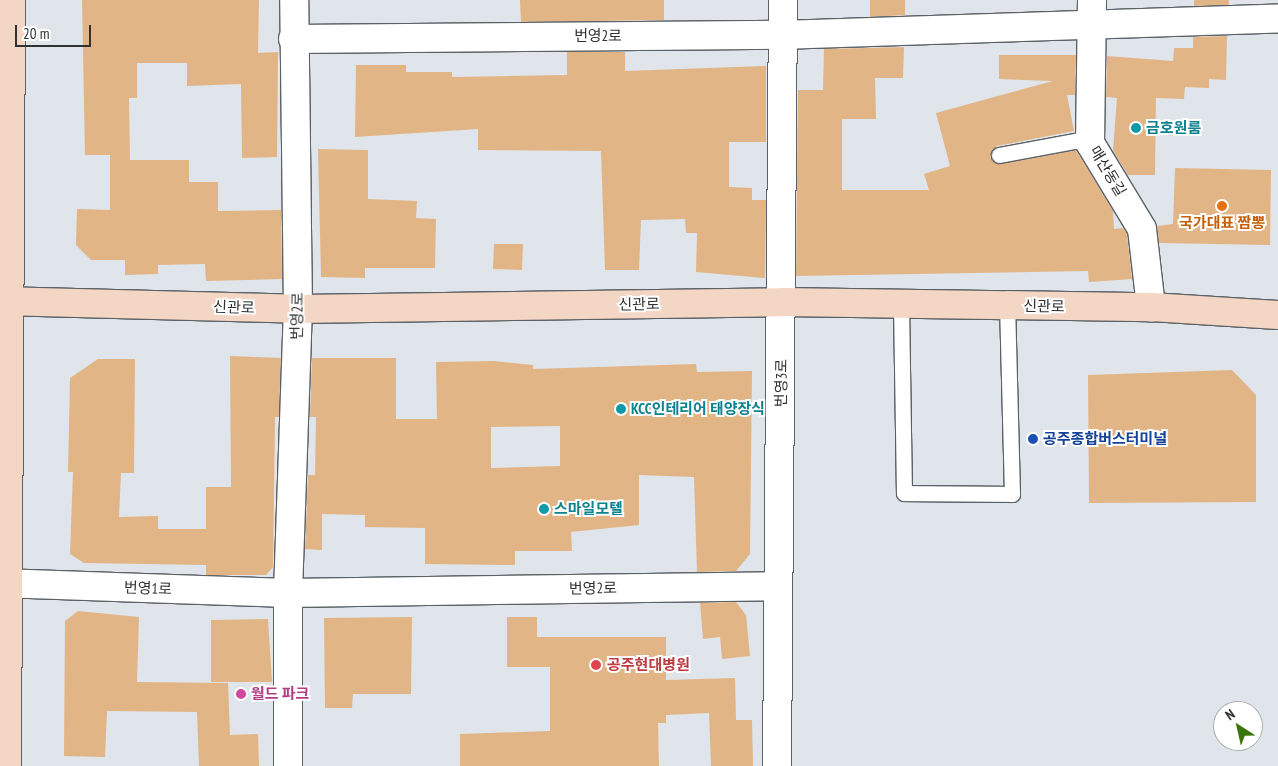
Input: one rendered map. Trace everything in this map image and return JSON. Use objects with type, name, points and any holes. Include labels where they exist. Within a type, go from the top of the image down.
[{"type":"main road","points":[[7,766],[4,582],[5,301],[11,0]]},
{"type":"main road","name":"신관로","points":[[5,301],[298,309],[782,302],[1151,307],[1278,315]]},
{"type":"street","name":"번영2로","points":[[288,766],[288,593],[298,309],[293,39],[294,0]]},
{"type":"street","name":"번영3로","points":[[777,766],[783,0]]},
{"type":"street","name":"번영2로","points":[[293,39],[783,35],[1092,12],[1278,19]]},
{"type":"street","name":"매산동길","points":[[1092,12],[1090,138],[1142,229],[1151,307]]},
{"type":"street","name":"번영1로","points":[[4,582],[288,593]]},
{"type":"street","name":"번영2로","points":[[288,593],[777,586]]},
{"type":"lane","points":[[999,155],[1090,138]]},
{"type":"lane","points":[[901,304],[904,493],[1012,494],[1007,305]]},
{"type":"building","points":[[82,0],[259,0],[258,53],[278,52],[277,157],[242,158],[241,84],[187,86],[187,63],[137,63],[137,98],[129,98],[130,160],[189,160],[189,182],[218,182],[218,211],[281,210],[282,279],[206,281],[205,264],[158,265],[158,274],[125,275],[125,260],[91,260],[76,245],[77,209],[110,210],[110,155],[85,155]]},
{"type":"building","points":[[520,0],[664,0],[664,20],[521,22]]},
{"type":"building","points":[[870,0],[905,0],[905,15],[870,17]]},
{"type":"building","points":[[1194,0],[1229,0],[1229,5],[1194,6]]},
{"type":"building","points":[[1227,36],[1226,80],[1209,79],[1209,88],[1185,87],[1184,99],[1156,98],[1155,175],[1128,175],[1113,151],[1117,98],[1106,97],[1107,56],[1173,61],[1174,48],[1193,48],[1193,37]]},
{"type":"building","points":[[904,47],[903,78],[875,78],[876,119],[842,119],[842,190],[929,190],[924,174],[950,166],[936,113],[1053,81],[999,79],[999,55],[1076,55],[1075,95],[1067,95],[1074,131],[997,146],[990,157],[1001,164],[1076,150],[1113,211],[1114,229],[1123,228],[1127,234],[1132,279],[1089,282],[1088,271],[796,276],[798,90],[823,90],[824,49]]},
{"type":"building","points":[[567,52],[625,52],[625,71],[766,66],[766,142],[729,142],[729,187],[752,188],[752,200],[766,200],[765,278],[696,272],[697,233],[686,233],[685,219],[641,220],[639,270],[605,270],[601,151],[478,150],[478,129],[355,137],[356,65],[406,65],[406,72],[452,72],[452,77],[567,75]]},
{"type":"building","points":[[318,149],[368,150],[368,199],[417,201],[416,218],[436,219],[435,268],[365,268],[365,278],[321,277]]},
{"type":"building","name":"국가대표 짬뽕","points":[[1175,168],[1271,170],[1270,245],[1159,243],[1157,226],[1173,224]]},
{"type":"building","points":[[494,244],[523,244],[522,270],[493,269]]},
{"type":"building","points":[[230,356],[281,358],[279,417],[275,417],[273,567],[266,575],[206,575],[206,565],[84,563],[70,554],[73,472],[68,472],[70,378],[98,359],[135,359],[134,473],[121,473],[119,517],[158,516],[158,529],[206,529],[206,487],[231,487]]},
{"type":"building","points":[[312,358],[396,358],[396,419],[437,419],[436,362],[494,361],[533,365],[533,369],[696,364],[697,372],[752,371],[750,554],[736,571],[697,572],[694,477],[639,475],[639,525],[571,532],[572,551],[515,551],[515,565],[425,564],[425,528],[365,527],[365,515],[322,514],[322,550],[305,549],[308,475],[315,475],[316,417],[310,417]],"holes":[[[560,426],[560,466],[491,468],[491,427]]]},
{"type":"building","points":[[1232,370],[1256,395],[1256,502],[1089,503],[1088,375]]},
{"type":"building","points":[[736,602],[746,615],[750,656],[722,659],[720,637],[703,639],[700,603]]},
{"type":"building","points":[[78,611],[139,617],[137,682],[228,683],[230,735],[258,734],[259,766],[199,766],[197,712],[107,711],[105,757],[64,756],[65,621]]},
{"type":"building","points":[[412,617],[411,694],[353,694],[352,708],[325,708],[324,618]]},
{"type":"building","points":[[507,617],[537,617],[537,637],[666,637],[666,680],[735,678],[736,720],[752,720],[753,766],[711,766],[709,713],[666,715],[666,723],[658,723],[659,766],[460,766],[460,734],[550,731],[550,667],[507,667]]},
{"type":"building","points":[[268,619],[272,682],[211,682],[211,620]]},
{"type":"place","name":"금호원룸","points":[[1136,128]]},
{"type":"place","name":"국가대표 짬뽕","points":[[1222,206]]},
{"type":"place","name":"KCC인테리어 태양장식","points":[[621,409]]},
{"type":"place","name":"공주종합버스터미널","points":[[1033,439]]},
{"type":"place","name":"스마일모텔","points":[[544,509]]},
{"type":"place","name":"공주현대병원","points":[[596,665]]},
{"type":"place","name":"월드 파크","points":[[241,694]]}]
